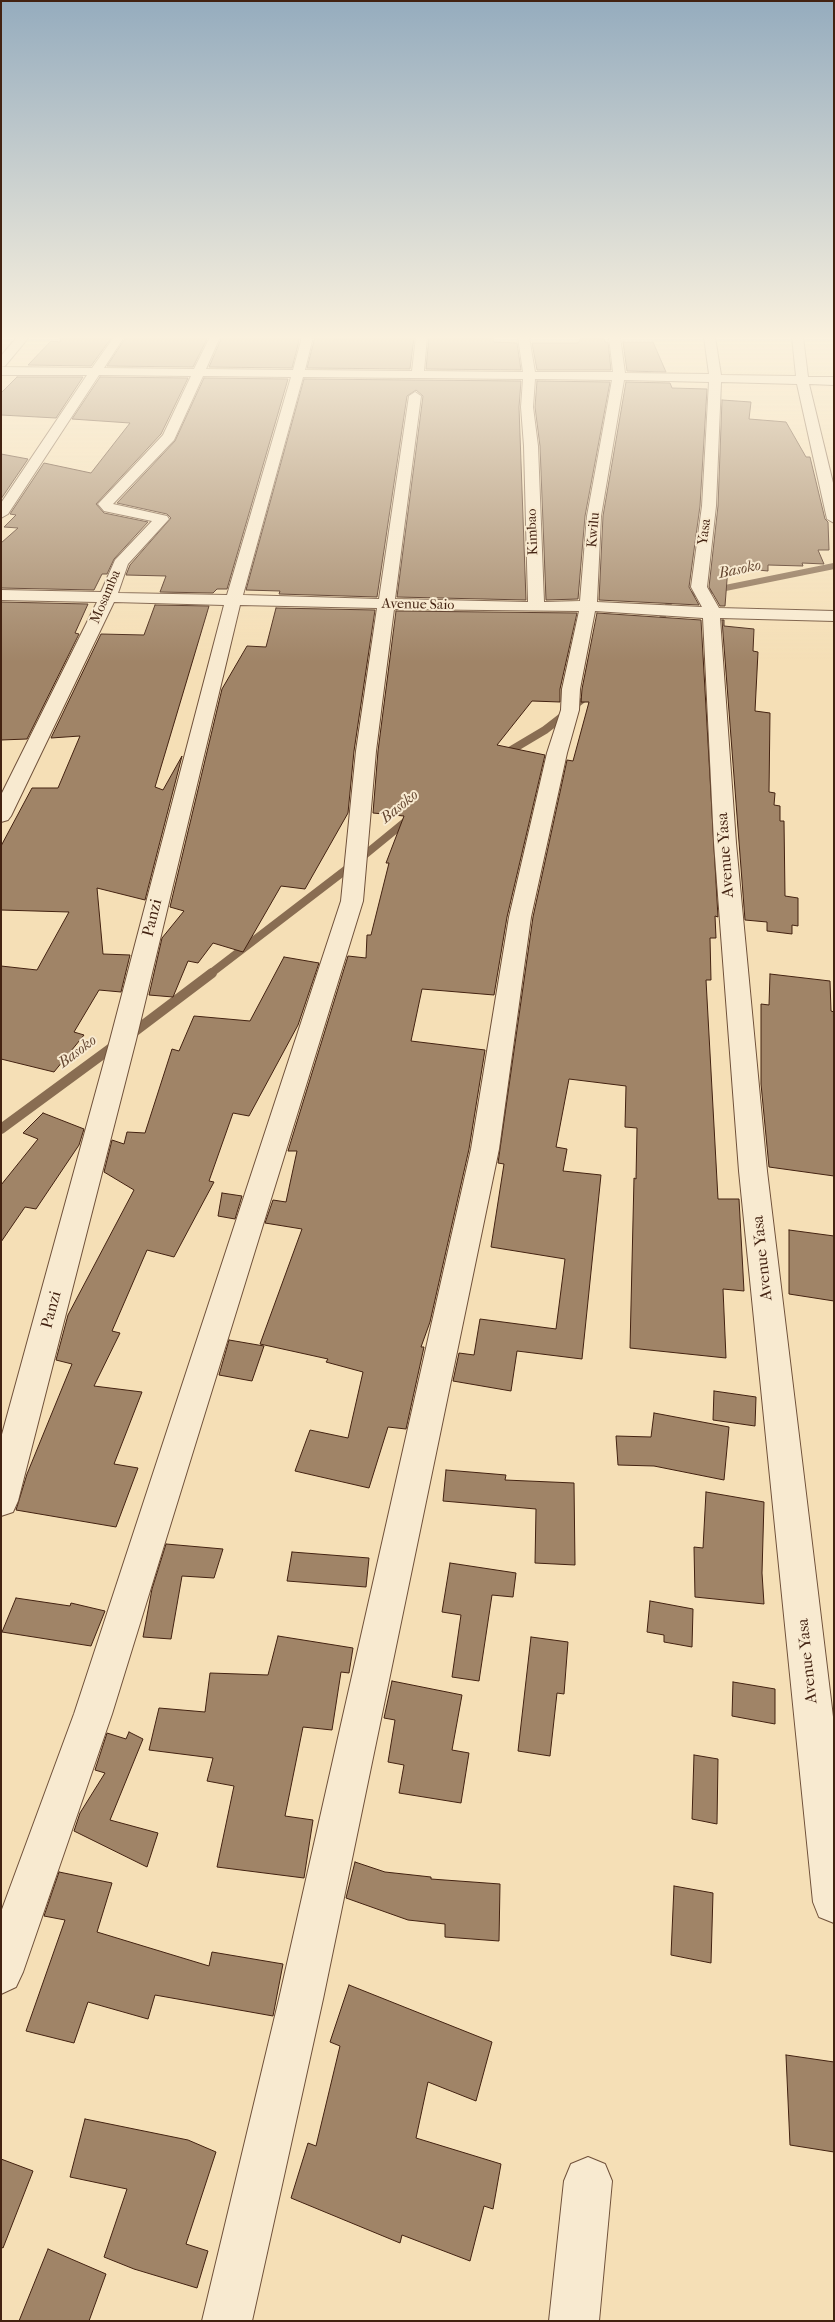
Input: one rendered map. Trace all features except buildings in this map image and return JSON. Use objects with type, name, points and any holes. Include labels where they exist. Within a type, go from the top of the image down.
[{"type":"street","points":[[1,514],[46,445]]},
{"type":"street","name":"Mosamba","points":[[1,816],[108,599],[121,563],[162,518],[109,508],[105,504],[161,445]]},
{"type":"street","name":"Panzi","points":[[1,1501],[123,1040],[233,601],[277,445]]},
{"type":"street","points":[[1,1972],[93,1714],[352,901],[366,751],[388,604],[409,445]]},
{"type":"street","name":"Kimbao","points":[[530,445],[536,607]]},
{"type":"street","name":"Kwilu","points":[[227,2321],[302,1999],[485,1149],[520,917],[557,753],[570,710],[570,689],[588,606],[594,516],[605,445]]},
{"type":"street","name":"Yasa","points":[[710,609],[699,587],[708,506],[712,445]]},
{"type":"street","points":[[817,445],[834,520]]},
{"type":"street","name":"Avenue Saio","points":[[1,595],[108,599],[536,607],[588,606],[682,611],[710,609],[834,616]]},
{"type":"street","name":"Avenue Yasa","points":[[710,609],[725,842],[753,1171],[834,1902]]},
{"type":"street","points":[[574,2321],[588,2181]]},
{"type":"waterway","name":"Basoko","points":[[657,629],[671,599],[834,566]]},
{"type":"waterway","name":"Basoko","points":[[574,707],[592,693]]},
{"type":"waterway","name":"Basoko","points":[[503,755],[545,730],[576,706]]},
{"type":"waterway","name":"Basoko","points":[[210,974],[356,862],[411,817]]},
{"type":"waterway","name":"Basoko","points":[[130,1035],[212,973]]},
{"type":"waterway","name":"Basoko","points":[[1,1129],[118,1043]]}]
